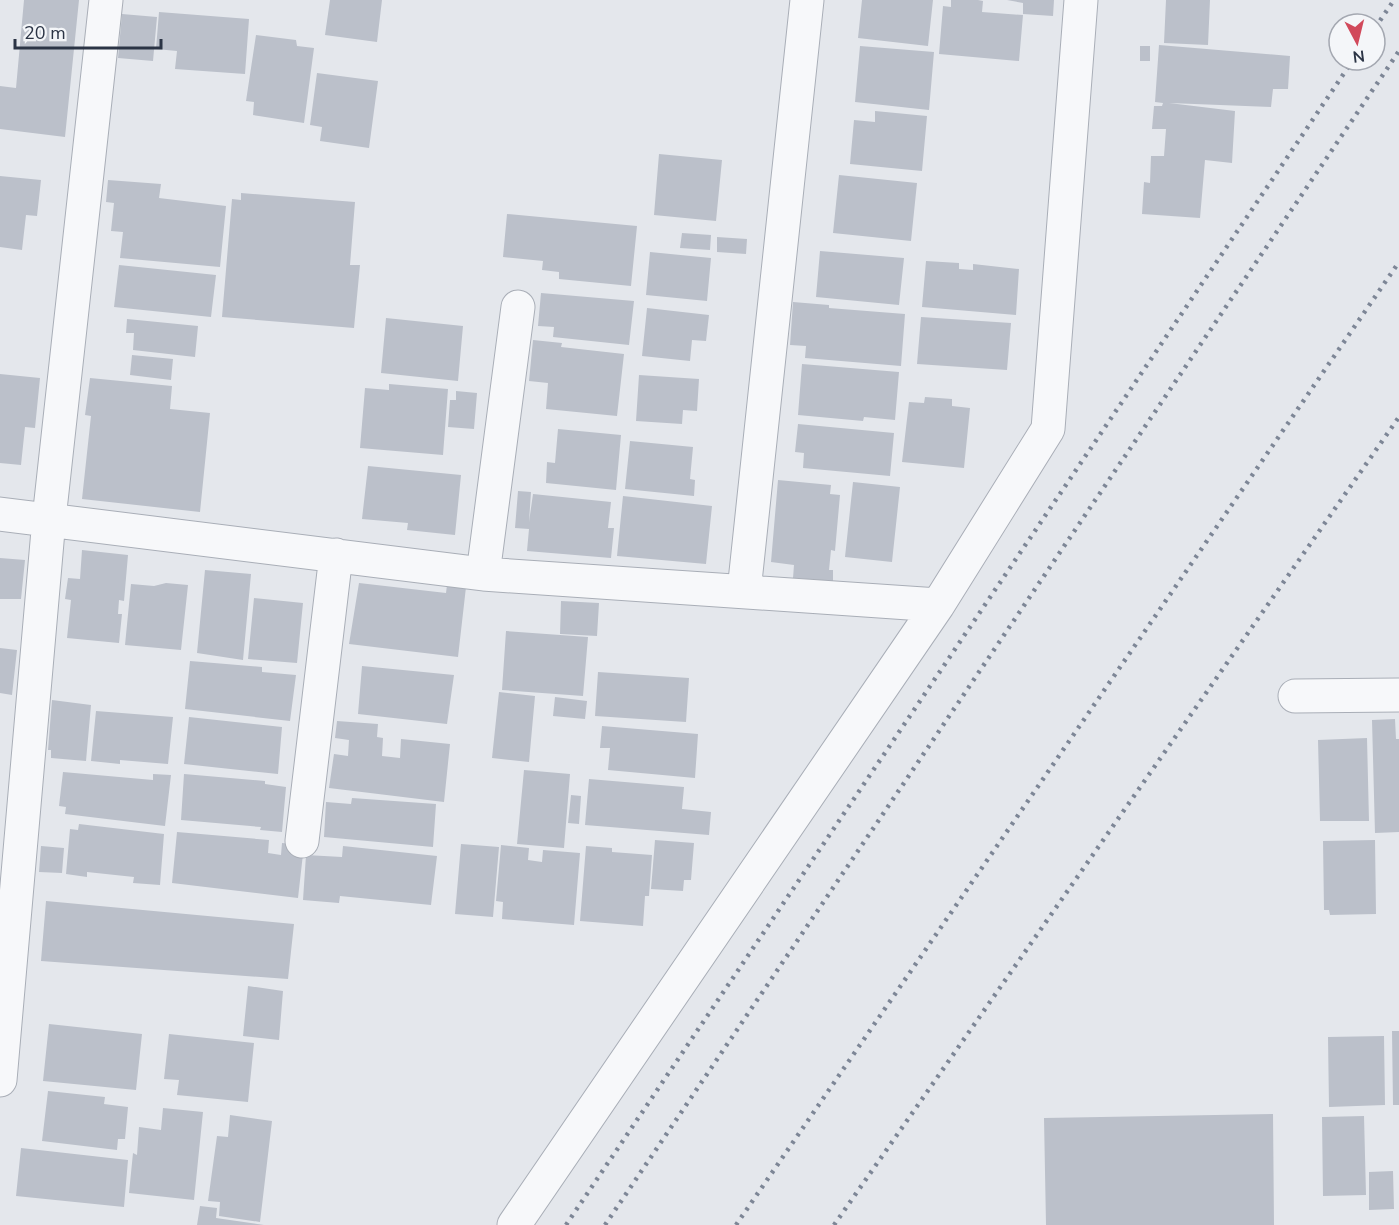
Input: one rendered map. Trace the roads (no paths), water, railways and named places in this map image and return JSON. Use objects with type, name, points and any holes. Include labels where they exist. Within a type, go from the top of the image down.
[{"type":"street","points":[[0,1080],[49,519],[106,0]]},
{"type":"street","points":[[744,591],[807,0]]},
{"type":"street","points":[[514,1225],[938,605],[1048,429],[1081,0]]},
{"type":"street","points":[[483,574],[518,307]]},
{"type":"street","points":[[0,514],[483,574],[938,605]]},
{"type":"street","points":[[302,841],[336,555]]},
{"type":"street","points":[[1294,696],[1399,695]]},
{"type":"railway","points":[[1386,12],[1394,0]]},
{"type":"railway","points":[[605,1225],[1399,51]]},
{"type":"railway","points":[[566,1225],[1345,72]]},
{"type":"railway","points":[[736,1225],[1399,262]]},
{"type":"railway","points":[[834,1225],[1399,417]]}]
